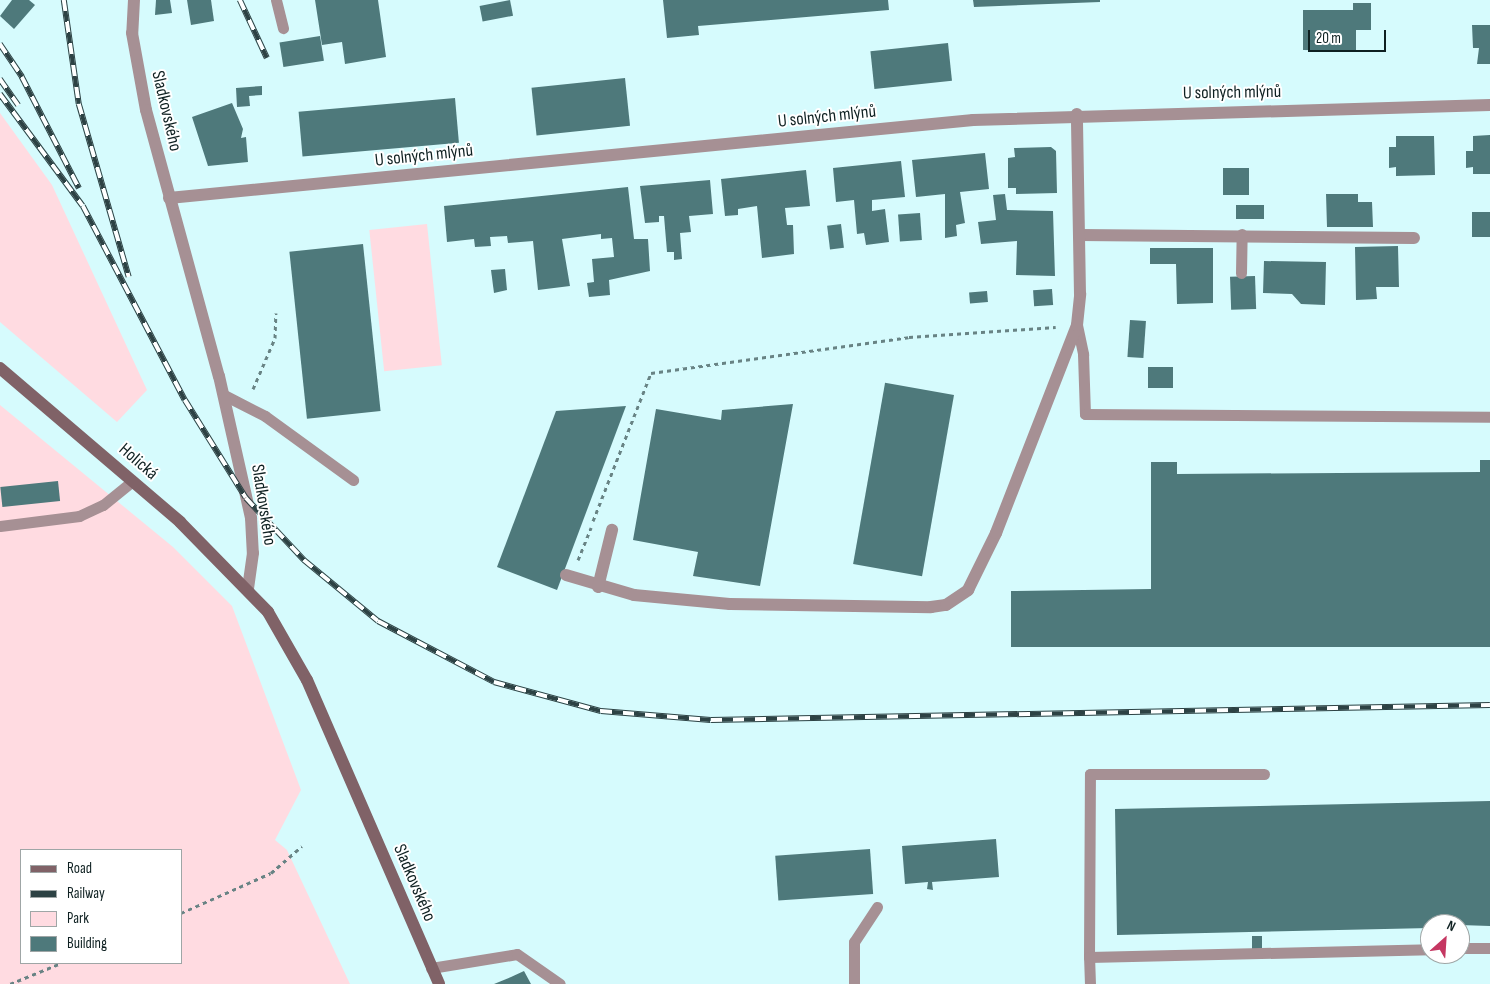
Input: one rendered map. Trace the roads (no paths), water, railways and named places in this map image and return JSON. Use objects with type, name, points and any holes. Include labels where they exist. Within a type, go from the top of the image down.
[{"type":"street","name":"Sladkovského","points":[[134,0],[138,69],[169,198],[224,395],[253,533],[248,588],[285,638],[307,680],[439,984]]},
{"type":"street","name":"U solných mlýnů","points":[[169,198],[1077,114],[1490,105]]},
{"type":"street","points":[[568,576],[598,587],[657,598],[730,604],[911,607],[955,600],[968,590],[981,570],[1077,325],[1080,306],[1080,235],[1077,114]]},
{"type":"street","points":[[1080,235],[1242,234],[1414,238]]},
{"type":"street","name":"Holická","points":[[0,368],[133,481],[248,588]]},
{"type":"street","points":[[598,587],[612,530]]},
{"type":"lane","points":[[276,0],[283,28]]},
{"type":"lane","points":[[1241,273],[1242,234]]},
{"type":"lane","points":[[1077,325],[1083,354],[1085,414],[1490,417]]},
{"type":"lane","points":[[224,395],[245,405],[352,480]]},
{"type":"lane","points":[[0,526],[79,516],[103,505],[133,481]]},
{"type":"lane","points":[[1090,984],[1090,774],[1264,774]]},
{"type":"lane","points":[[854,984],[854,942],[877,907]]},
{"type":"lane","points":[[1470,948],[1490,948]]},
{"type":"lane","points":[[1089,957],[1420,949]]},
{"type":"lane","points":[[432,968],[517,954],[560,984]]},
{"type":"railway","points":[[64,0],[79,104],[129,277]]},
{"type":"railway","points":[[240,0],[267,58]]},
{"type":"railway","points":[[0,44],[22,77],[79,188]]},
{"type":"railway","points":[[0,79],[18,105]]},
{"type":"railway","points":[[0,94],[83,206],[185,400],[246,498],[304,560],[378,621],[494,682],[601,711],[711,720],[1490,705]]}]
